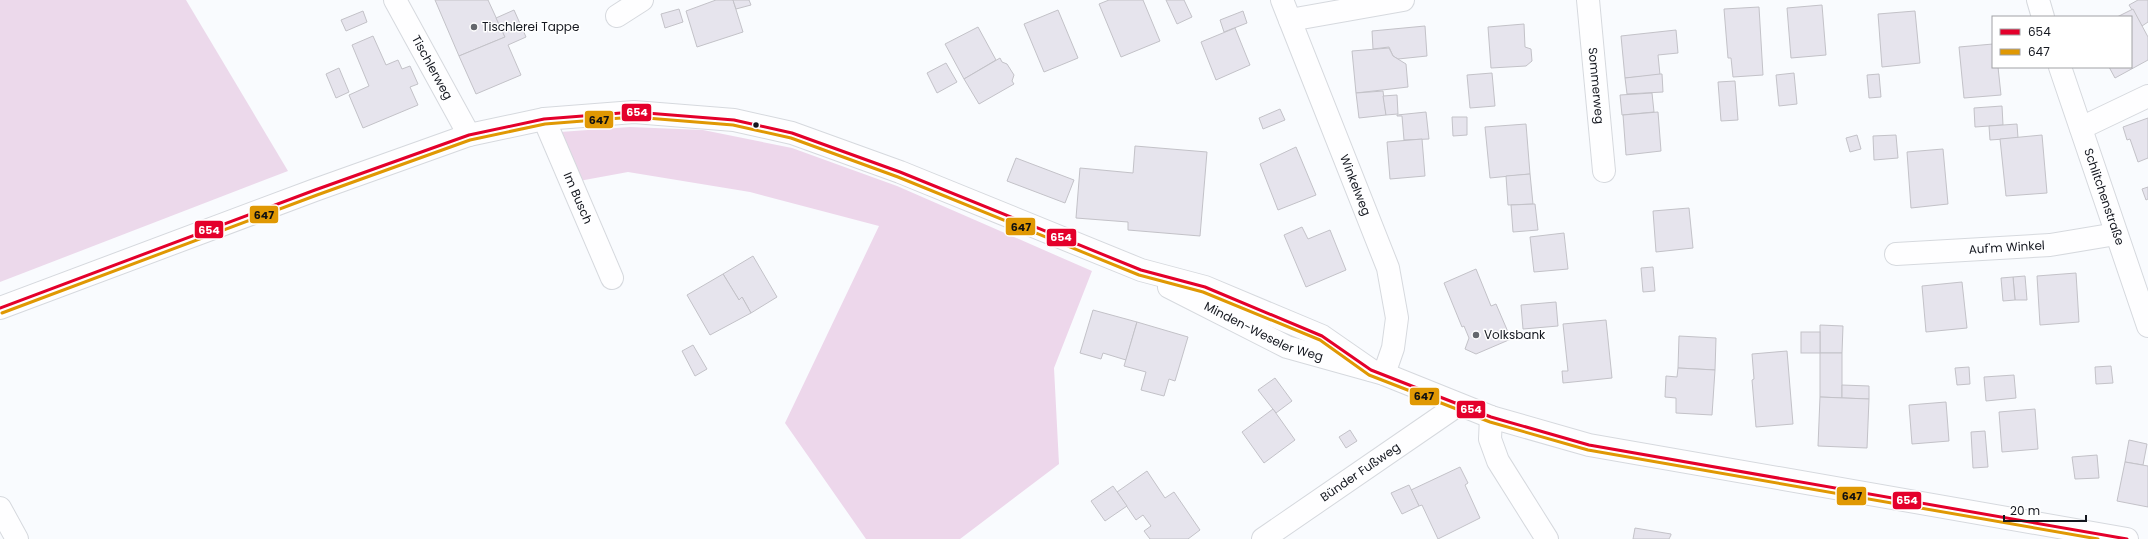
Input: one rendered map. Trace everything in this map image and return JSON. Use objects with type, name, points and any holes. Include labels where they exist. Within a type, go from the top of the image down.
[{"type":"street","name":"Tischlerweg","points":[[395,0],[469,135]]},
{"type":"street","points":[[617,16],[642,0]]},
{"type":"street","name":"Winkelweg","points":[[1282,0],[1383,253],[1392,285],[1397,318],[1396,334],[1377,372]]},
{"type":"street","points":[[1290,20],[1403,0]]},
{"type":"street","name":"Sommerweg","points":[[1588,0],[1604,171]]},
{"type":"street","points":[[2038,0],[2043,16]]},
{"type":"street","name":"Schlitchenstraße","points":[[2060,68],[2148,326]]},
{"type":"street","points":[[2081,128],[2148,96]]},
{"type":"street","name":"Minden-Weseler Weg","points":[[0,308],[315,190],[469,135],[544,119],[634,112],[734,120],[792,133],[900,172],[1141,270],[1178,292],[1287,346],[1377,372],[1458,405],[1492,417],[1589,445],[2127,539]]},
{"type":"street","name":"Im Busch","points":[[544,119],[612,278]]},
{"type":"street","name":"Auf'm Winkel","points":[[1896,254],[2050,245],[2116,234]]},
{"type":"street","name":"Bünder Fußweg","points":[[1263,539],[1458,405]]},
{"type":"street","points":[[1492,417],[1490,439],[1498,461],[1547,539]]},
{"type":"street","points":[[0,508],[17,539]]},
{"type":"shaded area","points":[[0,0],[186,0],[288,171],[0,282]]},
{"type":"shaded area","points":[[630,127],[703,130],[792,148],[897,186],[1092,271],[1054,368],[1059,464],[960,539],[866,539],[785,423],[879,226],[750,192],[628,172],[579,181],[560,132]]},
{"type":"building","name":"Tischlerei Tappe","points":[[435,0],[488,0],[505,37],[459,56]]},
{"type":"building","points":[[716,0],[733,0],[743,32],[697,47],[686,11]]},
{"type":"building","points":[[733,0],[749,0],[751,5],[736,9]]},
{"type":"building","points":[[1109,0],[1143,0],[1160,41],[1121,57],[1099,4]]},
{"type":"building","points":[[1166,0],[1184,0],[1192,17],[1177,24]]},
{"type":"building","points":[[2138,0],[2148,0],[2148,22],[2142,26],[2129,5]]},
{"type":"building","points":[[1822,5],[1826,55],[1791,58],[1787,8]]},
{"type":"building","points":[[1759,7],[1763,75],[1733,77],[1731,58],[1728,58],[1724,9]]},
{"type":"building","points":[[679,9],[683,22],[665,28],[661,14]]},
{"type":"building","points":[[2133,9],[2148,37],[2148,60],[2115,78],[2110,68],[2132,68],[2132,16],[2119,16]]},
{"type":"building","points":[[514,10],[526,37],[508,45],[521,75],[476,94],[459,56],[505,37],[496,18]]},
{"type":"building","points":[[1058,10],[1078,58],[1044,72],[1024,24]]},
{"type":"building","points":[[363,11],[367,22],[346,31],[341,20]]},
{"type":"building","points":[[1243,11],[1247,23],[1224,32],[1220,20]]},
{"type":"building","points":[[1915,11],[1920,63],[1882,67],[1878,14]]},
{"type":"building","points":[[1524,24],[1525,47],[1531,49],[1532,61],[1526,66],[1491,68],[1488,27]]},
{"type":"building","points":[[1425,26],[1427,56],[1398,59],[1393,56],[1389,47],[1373,49],[1372,31]]},
{"type":"building","points":[[978,27],[996,60],[964,79],[945,44]]},
{"type":"building","points":[[1235,28],[1250,65],[1216,80],[1201,42]]},
{"type":"building","points":[[1676,30],[1678,53],[1658,55],[1660,75],[1625,78],[1621,36]]},
{"type":"building","points":[[373,36],[386,65],[398,60],[402,69],[410,66],[418,84],[410,87],[418,105],[363,128],[349,95],[369,86],[352,45]]},
{"type":"building","points":[[1992,44],[1992,68],[1998,68],[2001,95],[1964,98],[1959,47]]},
{"type":"building","points":[[1389,48],[1393,56],[1406,64],[1408,87],[1356,93],[1352,51]]},
{"type":"building","points":[[1000,58],[1002,62],[1007,64],[1014,75],[1012,81],[1014,84],[979,104],[964,79]]},
{"type":"building","points":[[946,63],[957,82],[937,93],[927,73]]},
{"type":"building","points":[[339,68],[349,92],[336,98],[326,74]]},
{"type":"building","points":[[1492,73],[1495,106],[1470,108],[1467,75]]},
{"type":"building","points":[[1794,73],[1797,104],[1779,106],[1776,75]]},
{"type":"building","points":[[1662,74],[1663,92],[1627,94],[1625,78]]},
{"type":"building","points":[[1879,74],[1881,97],[1869,98],[1867,75]]},
{"type":"building","points":[[1735,81],[1738,120],[1721,121],[1718,82]]},
{"type":"building","points":[[1383,91],[1386,115],[1359,118],[1356,93]]},
{"type":"building","points":[[1652,93],[1654,112],[1622,115],[1620,95]]},
{"type":"building","points":[[1397,95],[1398,114],[1386,115],[1383,96]]},
{"type":"building","points":[[2002,106],[2003,125],[1975,127],[1974,108]]},
{"type":"building","points":[[1280,109],[1285,120],[1263,129],[1259,118]]},
{"type":"building","points":[[1426,112],[1429,139],[1404,140],[1402,116],[1397,115]]},
{"type":"building","points":[[1658,112],[1661,151],[1626,155],[1623,115]]},
{"type":"building","points":[[1452,117],[1467,117],[1467,135],[1453,136]]},
{"type":"building","points":[[2148,118],[2148,158],[2138,162],[2130,139],[2127,140],[2123,127]]},
{"type":"building","points":[[1526,124],[1530,174],[1490,178],[1485,127]]},
{"type":"building","points":[[2017,124],[2018,138],[1990,140],[1989,126]]},
{"type":"building","points":[[1857,135],[1861,149],[1850,152],[1846,138]]},
{"type":"building","points":[[1896,135],[1898,158],[1874,160],[1873,136]]},
{"type":"building","points":[[2042,135],[2047,193],[2006,196],[2000,139]]},
{"type":"building","points":[[1422,139],[1425,176],[1390,179],[1387,142]]},
{"type":"building","points":[[1135,146],[1207,152],[1200,236],[1128,230],[1128,222],[1076,218],[1080,168],[1133,173]]},
{"type":"building","points":[[1296,147],[1316,195],[1278,210],[1260,164]]},
{"type":"building","points":[[1943,149],[1948,204],[1911,208],[1907,152]]},
{"type":"building","points":[[1016,158],[1074,180],[1065,203],[1007,181]]},
{"type":"building","points":[[1530,174],[1533,204],[1508,205],[1506,176]]},
{"type":"building","points":[[2148,187],[2148,199],[2146,200],[2142,189]]},
{"type":"building","points":[[1535,204],[1538,230],[1513,232],[1511,205]]},
{"type":"building","points":[[1689,208],[1693,248],[1656,252],[1653,211]]},
{"type":"building","points":[[1302,227],[1308,239],[1330,230],[1346,270],[1306,287],[1284,235]]},
{"type":"building","points":[[1564,233],[1568,269],[1534,272],[1530,237]]},
{"type":"building","points":[[753,256],[777,297],[751,313],[742,297],[739,300],[723,274]]},
{"type":"building","points":[[1653,267],[1655,291],[1643,292],[1641,268]]},
{"type":"building","points":[[1476,269],[1491,306],[1496,304],[1511,339],[1476,354],[1465,349],[1469,338],[1464,326],[1462,327],[1444,283]]},
{"type":"building","points":[[2076,273],[2079,322],[2040,325],[2037,276]]},
{"type":"building","points":[[723,274],[739,300],[742,297],[751,313],[710,335],[687,295]]},
{"type":"building","points":[[2025,276],[2027,300],[2015,300],[2013,277]]},
{"type":"building","points":[[2013,277],[2015,300],[2003,301],[2001,278]]},
{"type":"building","points":[[1962,282],[1967,328],[1926,332],[1922,286]]},
{"type":"building","points":[[1556,302],[1558,326],[1523,329],[1521,305]]},
{"type":"building","points":[[1093,310],[1137,322],[1126,360],[1103,353],[1101,359],[1080,353]]},
{"type":"building","points":[[1606,320],[1612,378],[1563,383],[1562,371],[1568,371],[1563,324]]},
{"type":"building","points":[[1137,322],[1188,337],[1175,381],[1169,379],[1164,396],[1141,390],[1146,372],[1124,366]]},
{"type":"building","points":[[1820,325],[1843,326],[1842,353],[1820,353]]},
{"type":"building","points":[[1801,332],[1820,332],[1820,353],[1801,353]]},
{"type":"building","points":[[1679,336],[1716,338],[1715,370],[1678,368]]},
{"type":"building","points":[[693,345],[707,369],[695,376],[682,351]]},
{"type":"building","points":[[1787,351],[1793,424],[1756,427],[1752,380],[1754,379],[1752,354]]},
{"type":"building","points":[[1820,353],[1842,353],[1842,398],[1820,397]]},
{"type":"building","points":[[2111,366],[2113,383],[2096,384],[2095,367]]},
{"type":"building","points":[[1969,367],[1970,384],[1957,385],[1955,368]]},
{"type":"building","points":[[1678,368],[1715,370],[1712,415],[1676,413],[1676,398],[1665,397],[1666,376],[1677,377]]},
{"type":"building","points":[[2014,375],[2016,398],[1986,401],[1984,377]]},
{"type":"building","points":[[1275,378],[1292,401],[1276,413],[1258,390]]},
{"type":"building","points":[[1842,385],[1869,386],[1869,399],[1842,398]]},
{"type":"building","points":[[1820,397],[1869,399],[1867,448],[1818,446]]},
{"type":"building","points":[[1946,402],[1949,441],[1912,444],[1909,405]]},
{"type":"building","points":[[1273,409],[1295,440],[1264,463],[1242,432]]},
{"type":"building","points":[[2035,409],[2038,449],[2002,452],[1999,412]]},
{"type":"building","points":[[1350,430],[1357,441],[1346,448],[1339,437]]},
{"type":"building","points":[[1985,431],[1988,467],[1973,468],[1971,432]]},
{"type":"building","points":[[2129,440],[2147,444],[2143,465],[2125,462]]},
{"type":"building","points":[[2097,455],[2099,478],[2075,479],[2072,457]]},
{"type":"building","points":[[2125,462],[2148,466],[2148,507],[2117,501]]},
{"type":"building","points":[[1460,467],[1468,483],[1465,485],[1480,518],[1438,539],[1422,505],[1419,506],[1411,490]]},
{"type":"building","points":[[1147,471],[1165,498],[1174,492],[1200,530],[1188,539],[1150,539],[1144,531],[1151,526],[1143,515],[1136,520],[1117,492]]},
{"type":"building","points":[[1409,485],[1419,506],[1402,514],[1391,493]]},
{"type":"building","points":[[1113,486],[1127,506],[1105,521],[1091,501]]},
{"type":"building","points":[[1635,528],[1671,535],[1669,539],[1633,539]]},
{"type":"transit line","name":"654","points":[[0,308],[315,190],[469,135],[544,119],[634,112],[734,120],[792,133],[900,172],[1141,270],[1205,287],[1322,336],[1371,370],[1491,417],[1589,445],[2127,539]]},
{"type":"transit line","name":"647","points":[[2,313],[317,195],[470,140],[545,124],[634,117],[733,125],[791,138],[898,177],[1139,275],[1203,292],[1320,340],[1369,375],[1490,422],[1588,450],[2098,539]]},
{"type":"place","name":"Tischlerei Tappe","points":[[474,27]]},
{"type":"place","name":"Volksbank","points":[[1476,335]]}]
